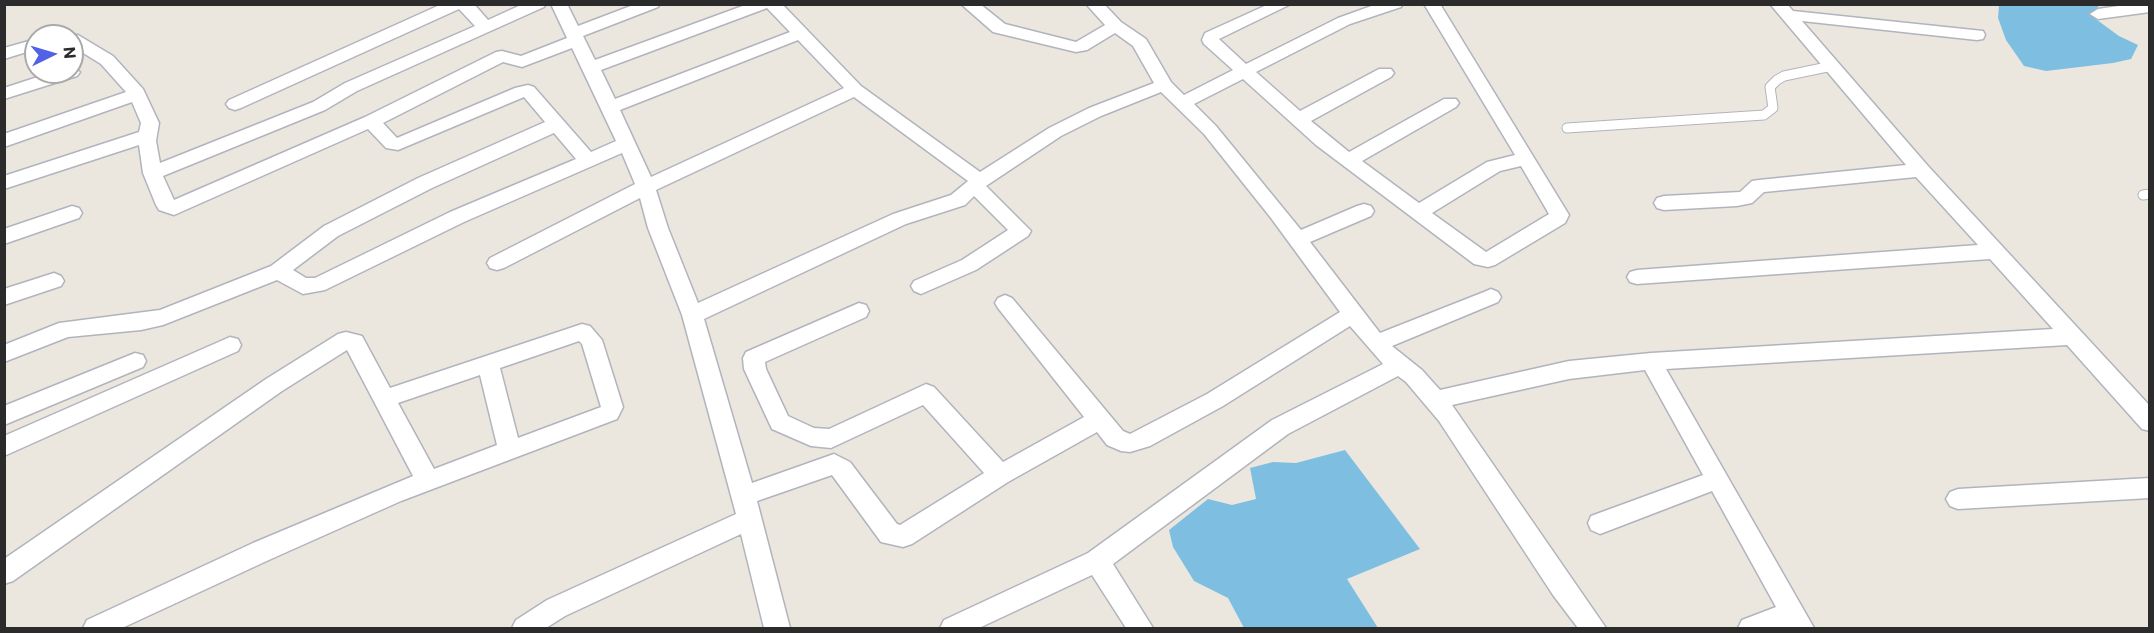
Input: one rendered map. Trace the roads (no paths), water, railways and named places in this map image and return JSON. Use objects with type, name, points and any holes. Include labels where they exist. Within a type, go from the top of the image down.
[{"type":"street","points":[[235,104],[456,4]]},
{"type":"street","points":[[464,4],[486,27]]},
{"type":"street","points":[[152,173],[319,106],[351,87],[538,4]]},
{"type":"street","points":[[559,4],[610,107],[646,187],[657,228],[692,315],[747,507],[777,628]]},
{"type":"street","points":[[84,46],[107,60],[137,94],[150,123],[148,136],[152,173],[166,205],[174,208],[371,121],[502,56],[522,62],[652,4]]},
{"type":"street","points":[[591,68],[764,4]]},
{"type":"street","points":[[772,4],[855,90],[977,183],[1021,228],[1021,231],[969,265],[921,286]]},
{"type":"street","points":[[975,10],[997,4]]},
{"type":"street","points":[[1094,4],[1115,26],[1140,43],[1164,85],[1184,102],[1210,130],[1298,239],[1377,344],[1414,376],[1435,400],[1562,587],[1593,628]]},
{"type":"street","points":[[1283,4],[1209,39],[1243,72],[1348,161],[1481,259],[1492,258],[1559,217],[1432,4]]},
{"type":"street","points":[[1184,102],[1344,21],[1395,4]]},
{"type":"street","points":[[2098,14],[2150,7]]},
{"type":"street","points":[[975,10],[999,28],[1076,47],[1115,26]]},
{"type":"street","points":[[1783,10],[1977,35]]},
{"type":"street","points":[[1783,10],[1921,170],[2150,422]]},
{"type":"street","points":[[610,107],[799,34]]},
{"type":"street","points":[[4,54],[24,48]]},
{"type":"street","points":[[84,68],[107,60]]},
{"type":"street","points":[[1298,120],[1385,73]]},
{"type":"street","points":[[4,94],[34,84]]},
{"type":"street","points":[[692,315],[900,219],[958,200],[977,183],[1055,132],[1095,112],[1164,85]]},
{"type":"street","points":[[496,263],[646,187],[855,90]]},
{"type":"street","points":[[371,121],[392,144],[398,144],[528,91],[588,160]]},
{"type":"street","points":[[4,141],[137,94]]},
{"type":"street","points":[[1348,161],[1450,103]]},
{"type":"street","points":[[4,354],[66,329],[141,322],[163,317],[278,271],[330,231],[425,183],[557,124]]},
{"type":"street","points":[[4,183],[148,136]]},
{"type":"street","points":[[278,271],[303,285],[318,285],[458,217],[627,144]]},
{"type":"street","points":[[1418,212],[1494,166],[1526,159]]},
{"type":"street","points":[[1664,203],[1737,199],[1750,195],[1754,188],[1759,186],[1921,170]]},
{"type":"street","points":[[1298,239],[1364,212]]},
{"type":"street","points":[[4,237],[72,213]]},
{"type":"street","points":[[1637,277],[1995,251]]},
{"type":"street","points":[[4,297],[54,281]]},
{"type":"street","points":[[1377,344],[1491,297]]},
{"type":"street","points":[[1005,303],[1121,442],[1142,439],[1215,400],[1353,314]]},
{"type":"street","points":[[859,311],[754,358],[755,369],[780,422],[811,437],[831,439],[926,393],[1000,475]]},
{"type":"street","points":[[96,628],[262,551],[429,481],[609,413],[612,401],[591,340],[582,332],[384,399]]},
{"type":"street","points":[[1435,400],[1569,370],[1651,361],[2073,336]]},
{"type":"street","points":[[4,573],[274,385],[342,342],[349,340],[354,342],[429,481]]},
{"type":"street","points":[[4,447],[230,345]]},
{"type":"street","points":[[4,416],[135,361]]},
{"type":"street","points":[[1651,361],[1797,621],[1751,628]]},
{"type":"street","points":[[488,363],[510,450]]},
{"type":"street","points":[[953,628],[1097,561],[1280,427],[1400,365]]},
{"type":"street","points":[[525,628],[556,608],[747,507],[834,464],[842,469],[890,534],[903,536],[1000,475],[1100,419]]},
{"type":"street","points":[[1600,523],[1718,479]]},
{"type":"street","points":[[1958,499],[2150,489]]},
{"type":"street","points":[[1097,561],[1140,628]]},
{"type":"lane","points":[[1567,128],[1764,115],[1773,108],[1770,87],[1777,80],[1784,76],[1832,66]]},
{"type":"water","points":[[1999,5],[2099,5],[2093,17],[2119,36],[2138,45],[2131,59],[2113,63],[2046,71],[2024,66],[2006,40],[1998,18]]},
{"type":"water","points":[[1345,450],[1420,549],[1347,579],[1378,628],[1244,628],[1228,598],[1194,581],[1173,547],[1169,530],[1208,499],[1232,505],[1256,499],[1250,468],[1273,462],[1296,463]]}]
